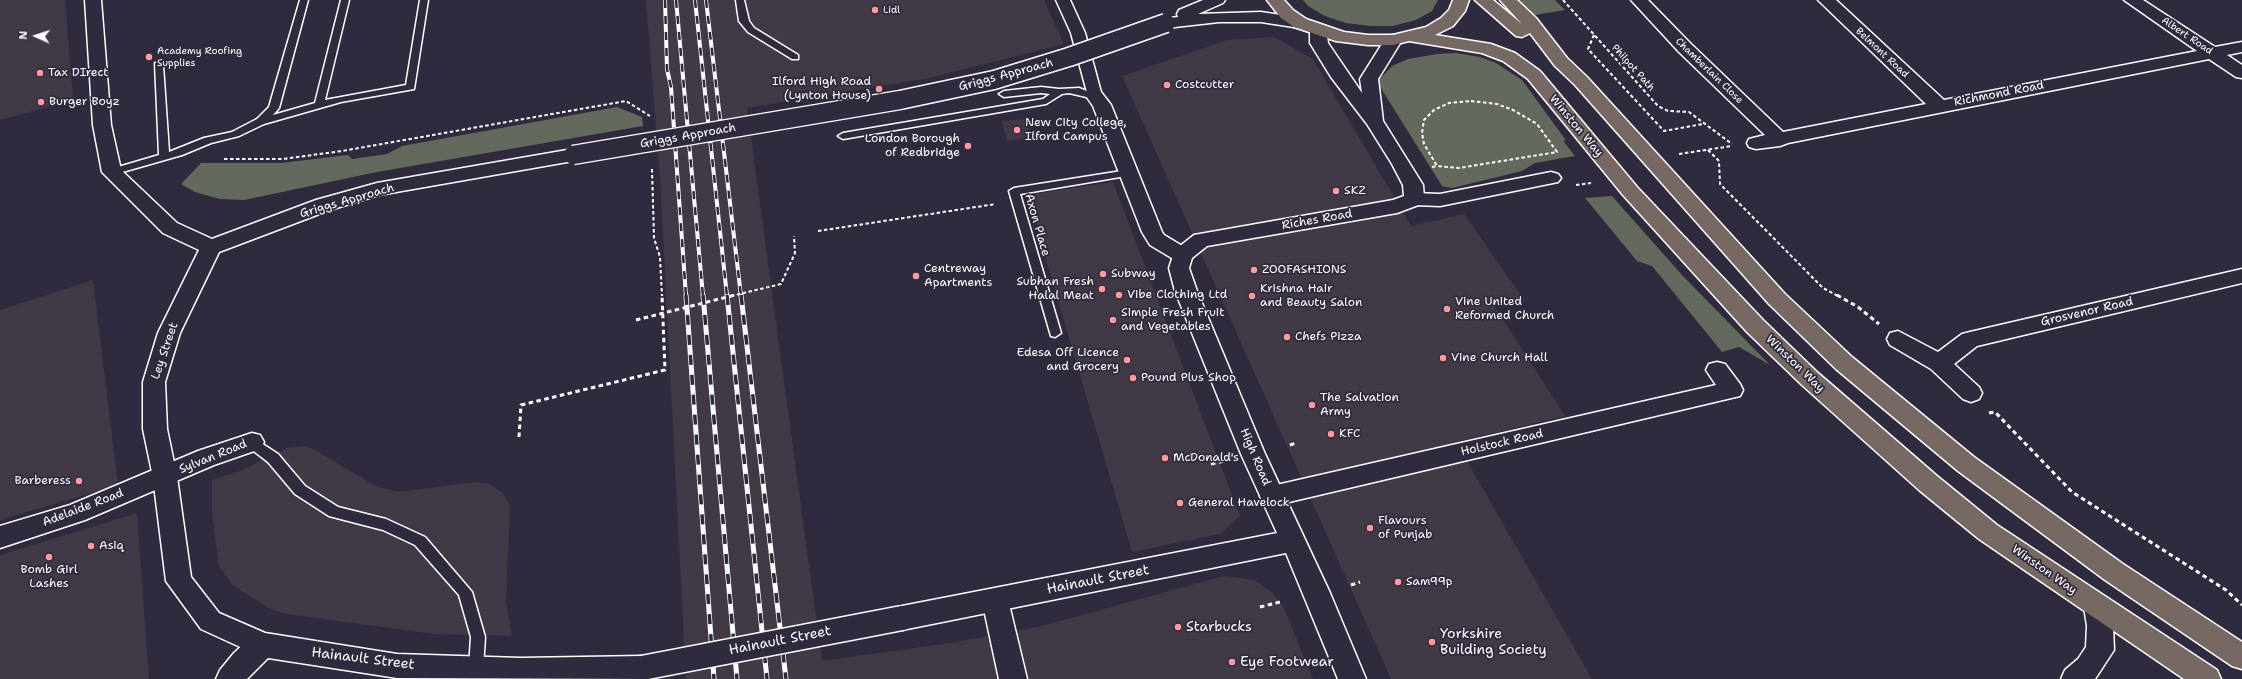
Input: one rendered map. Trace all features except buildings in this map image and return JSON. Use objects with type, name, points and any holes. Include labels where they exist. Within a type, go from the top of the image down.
[{"type":"main road","points":[[1275,0],[1287,14],[1300,23],[1342,37],[1368,40],[1403,38],[1432,31],[1447,22],[1457,11],[1461,0]]},
{"type":"main road","points":[[1483,0],[1561,62],[1586,87],[1777,299],[1844,363],[1966,464],[2114,572],[2242,657]]},
{"type":"main road","points":[[1508,0],[1530,22],[1561,62]]},
{"type":"main road","name":"Winston Way","points":[[1403,38],[1485,48],[1509,57],[1534,74],[1630,191],[1755,326],[1810,379],[1928,483],[1988,532],[2097,607],[2207,679]]},
{"type":"street","points":[[93,0],[102,126],[112,172],[170,228],[210,247]]},
{"type":"street","points":[[1063,0],[1078,32],[1096,96],[1102,105],[1128,173],[1157,240],[1182,255]]},
{"type":"street","name":"Griggs Approach","points":[[210,247],[323,205],[377,189],[900,100],[994,80],[1069,57],[1166,23],[1217,0]]},
{"type":"street","name":"Chamberlain Close","points":[[1639,0],[1685,48],[1780,140]]},
{"type":"street","name":"Belmont Road","points":[[1826,0],[1939,106]]},
{"type":"street","name":"Albert Road","points":[[2132,0],[2242,73]]},
{"type":"street","name":"Griggs Approach","points":[[1166,23],[1219,17],[1261,17],[1300,23]]},
{"type":"street","points":[[1318,30],[1319,44],[1340,77],[1374,121],[1402,164],[1413,185],[1414,199]]},
{"type":"street","points":[[1374,121],[1369,79],[1403,38]]},
{"type":"street","name":"Richmond Road","points":[[1756,143],[1780,140],[1939,106],[2242,47]]},
{"type":"street","name":"Riches Road","points":[[1182,255],[1201,240],[1218,236],[1397,206],[1414,199],[1440,200],[1551,178]]},
{"type":"street","name":"Ley Street","points":[[210,247],[169,332],[154,382],[155,429],[165,477],[179,581],[210,621],[262,645]]},
{"type":"street","name":"High Road","points":[[1182,255],[1179,268],[1186,291],[1252,454],[1272,496],[1352,679]]},
{"type":"street","name":"Grosvenor Road","points":[[1938,363],[1970,340],[2242,276]]},
{"type":"street","points":[[1898,339],[1938,363],[1971,393]]},
{"type":"street","name":"Holstock Road","points":[[1272,496],[1742,388],[1717,370]]},
{"type":"street","name":"Sylvan Road","points":[[165,477],[206,458],[252,442]]},
{"type":"street","name":"Adelaide Road","points":[[0,537],[76,513],[165,477]]},
{"type":"street","name":"Hainault Street","points":[[262,645],[397,672],[476,668],[520,671],[642,668],[1292,541]]},
{"type":"street","points":[[995,600],[1014,679]]},
{"type":"street","points":[[2075,679],[2088,668],[2100,650],[2100,626],[2097,607]]},
{"type":"street","points":[[230,679],[244,662],[262,645]]},
{"type":"lane","points":[[261,122],[274,108],[304,0]]},
{"type":"lane","points":[[319,105],[345,0]]},
{"type":"lane","points":[[112,172],[164,156],[208,140],[234,134],[261,122],[346,97],[411,87],[424,0]]},
{"type":"lane","points":[[740,0],[744,20],[751,30],[795,57]]},
{"type":"lane","points":[[158,64],[164,156]]},
{"type":"lane","points":[[1004,94],[1041,90],[1059,92],[1079,91],[1096,96]]},
{"type":"lane","points":[[843,136],[1046,101],[1059,92]]},
{"type":"lane","name":"Axon Place","points":[[1054,333],[1014,191],[1128,173]]},
{"type":"lane","name":"Sylvan Road","points":[[252,442],[274,458],[300,490],[334,512],[386,525],[420,541],[465,592],[478,636],[476,668]]},
{"type":"path","name":"Philpot Path","points":[[1563,0],[1658,106],[1668,111],[1689,112],[1704,125],[1734,146],[1674,154]]},
{"type":"path","points":[[1594,35],[1588,49],[1664,131],[1704,125]]},
{"type":"path","points":[[219,159],[284,159],[342,151],[626,101],[650,115],[650,123]]},
{"type":"path","points":[[1428,169],[1437,166],[1459,168],[1557,152],[1537,124],[1513,110],[1497,104],[1471,101],[1449,104],[1434,110],[1424,120],[1422,133],[1424,144],[1437,166]]},
{"type":"path","points":[[519,437],[521,405],[665,370],[660,257],[654,238],[652,161]]},
{"type":"path","points":[[818,231],[1017,201]]},
{"type":"path","points":[[636,320],[782,284],[794,253],[794,236]]},
{"type":"path","points":[[1290,445],[1296,443]]},
{"type":"path","points":[[1211,464],[1224,461]]},
{"type":"path","points":[[1351,585],[1360,582]]},
{"type":"path","points":[[1260,607],[1280,602]]},
{"type":"shaded area","points":[[0,0],[65,0],[73,100],[0,120]]},
{"type":"shaded area","points":[[646,0],[1044,0],[1064,44],[930,78],[747,108],[822,661],[956,642],[1038,627],[1224,576],[1254,580],[1272,592],[1284,608],[1313,679],[686,679],[660,178]]},
{"type":"shaded area","points":[[1274,37],[1313,59],[1411,226],[1464,214],[1525,301],[1495,307],[1565,416],[1456,442],[1592,679],[1391,679],[1122,76],[1227,40]]},
{"type":"shaded area","name":"New City College, Ilford Campus","points":[[1026,119],[1031,138],[1007,141],[1002,121]]},
{"type":"shaded area","points":[[1113,182],[1240,516],[1220,534],[1132,552],[1027,195]]},
{"type":"shaded area","points":[[93,280],[118,485],[0,520],[0,310]]},
{"type":"shaded area","points":[[305,446],[315,450],[376,486],[398,492],[476,482],[489,484],[504,494],[510,506],[506,601],[512,636],[434,634],[287,614],[270,609],[232,585],[219,566],[212,513],[212,480],[240,471],[288,448]]},
{"type":"shaded area","points":[[137,513],[149,679],[0,679],[0,555]]},
{"type":"green space","points":[[1303,0],[1438,0],[1432,11],[1416,20],[1393,26],[1370,26],[1346,23],[1325,16],[1308,6]]},
{"type":"green space","points":[[1519,0],[1555,0],[1565,10],[1535,15]]},
{"type":"green space","points":[[1456,53],[1480,57],[1496,63],[1522,80],[1565,139],[1564,142],[1575,156],[1535,163],[1522,171],[1452,188],[1442,186],[1379,85],[1380,79],[1392,66],[1408,59],[1437,54]]},
{"type":"green space","points":[[617,107],[642,117],[643,126],[377,172],[244,200],[220,199],[195,192],[181,184],[201,163],[281,163],[348,155],[352,159],[387,154],[402,146]]},
{"type":"green space","points":[[1612,196],[1682,275],[1770,365],[1739,347],[1722,352],[1652,266],[1637,261],[1585,198]]},
{"type":"railway","points":[[665,0],[667,69],[671,87],[686,296]]},
{"type":"railway","points":[[676,0],[703,296]]},
{"type":"railway","points":[[695,0],[727,296]]},
{"type":"railway","points":[[706,0],[741,296]]},
{"type":"railway","points":[[686,295],[714,679]]},
{"type":"railway","points":[[703,295],[737,679]]},
{"type":"railway","points":[[727,295],[767,679]]},
{"type":"railway","points":[[741,295],[786,679]]},
{"type":"place","name":"Lidl","points":[[875,10]]},
{"type":"place","name":"Academy Roofing Supplies","points":[[149,57]]},
{"type":"place","name":"Tax DIrect","points":[[40,73]]},
{"type":"place","name":"Costcutter","points":[[1167,85]]},
{"type":"place","name":"Ilford High Road (Lynton House)","points":[[879,89]]},
{"type":"place","name":"Burger Boyz","points":[[41,102]]},
{"type":"place","name":"New City College, Ilford Campus","points":[[1017,130]]},
{"type":"place","name":"London Borough of Redbridge","points":[[968,146]]},
{"type":"place","name":"SKZ","points":[[1336,191]]},
{"type":"place","name":"ZOOFASHIONS","points":[[1254,270]]},
{"type":"place","name":"Subway","points":[[1103,274]]},
{"type":"place","name":"Centreway Apartments","points":[[916,276]]},
{"type":"place","name":"Subhan Fresh Halal Meat","points":[[1102,289]]},
{"type":"place","name":"Vibe Clothing Ltd","points":[[1119,295]]},
{"type":"place","name":"Krishna Hair and Beauty Salon","points":[[1252,296]]},
{"type":"place","name":"Vine United Reformed Church","points":[[1447,309]]},
{"type":"place","name":"Simple Fresh Fruit and Vegetables","points":[[1113,320]]},
{"type":"place","name":"Chefs Pizza","points":[[1287,337]]},
{"type":"place","name":"Vine Church Hall","points":[[1443,358]]},
{"type":"place","name":"Edesa Off Licence and Grocery","points":[[1127,360]]},
{"type":"place","name":"Pound Plus Shop","points":[[1133,378]]},
{"type":"place","name":"The Salvation Army","points":[[1312,405]]},
{"type":"place","name":"KFC","points":[[1331,434]]},
{"type":"place","name":"McDonald's","points":[[1165,458]]},
{"type":"place","name":"Barberess","points":[[79,481]]},
{"type":"place","name":"General Havelock","points":[[1180,503]]},
{"type":"place","name":"Flavours of Punjab","points":[[1370,528]]},
{"type":"place","name":"Asiq","points":[[91,546]]},
{"type":"place","name":"Bomb Girl Lashes","points":[[49,557]]},
{"type":"place","name":"Sam99p","points":[[1398,582]]},
{"type":"place","name":"Starbucks","points":[[1178,627]]},
{"type":"place","name":"Yorkshire Building Society","points":[[1432,642]]},
{"type":"place","name":"Eye Footwear","points":[[1232,662]]}]
